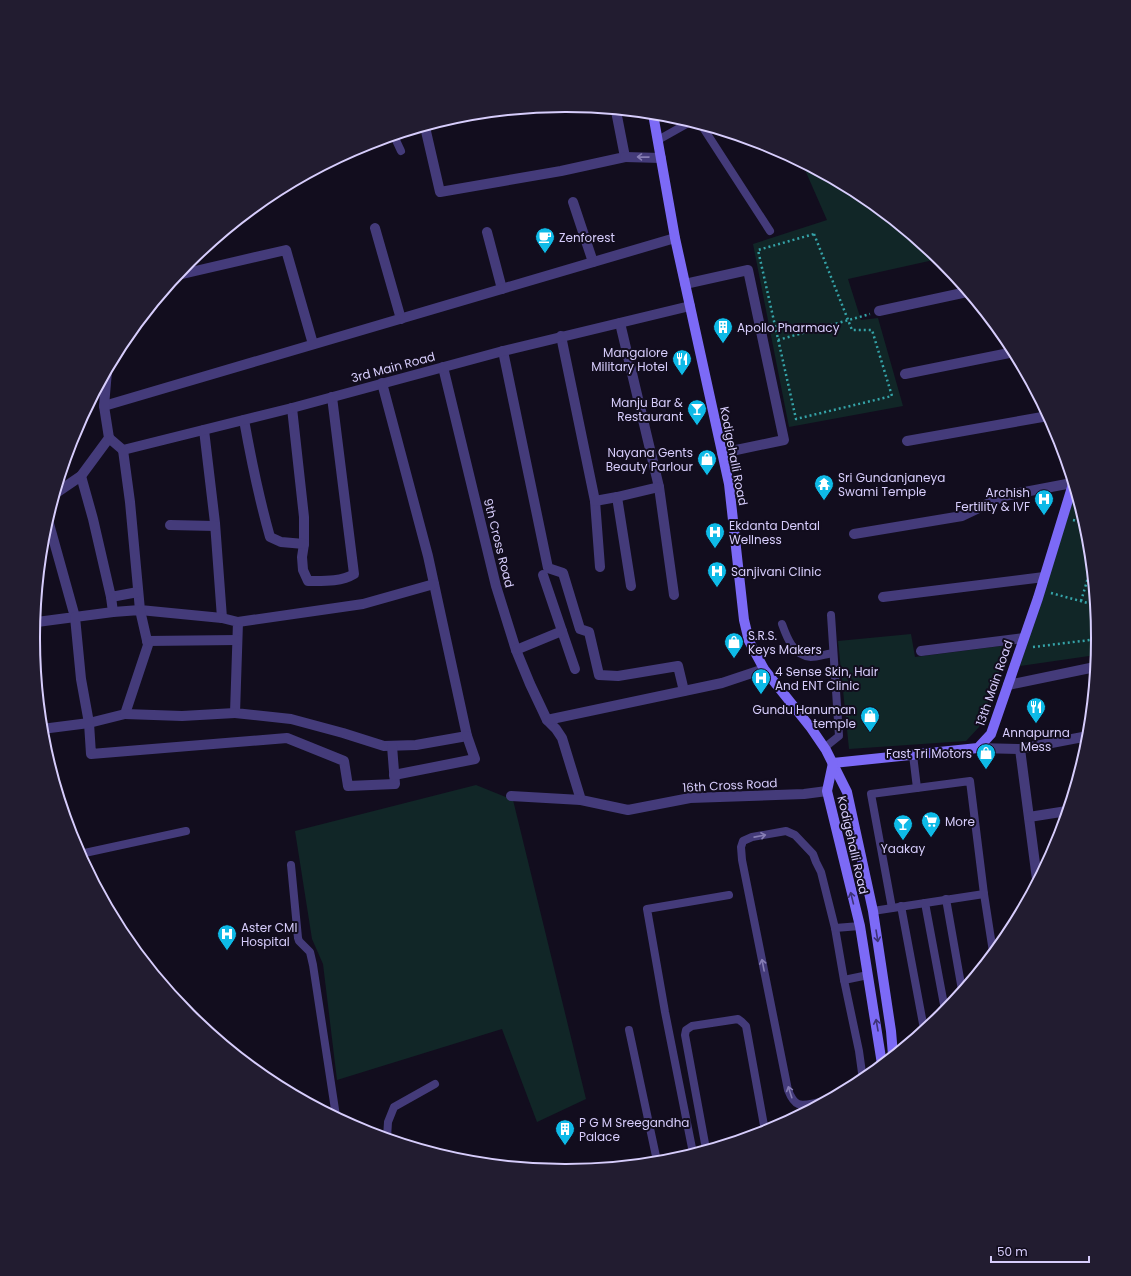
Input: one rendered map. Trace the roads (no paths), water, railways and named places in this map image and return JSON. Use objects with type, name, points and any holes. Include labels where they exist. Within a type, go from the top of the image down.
[{"type":"main road","name":"Kodigehalli Road","points":[[654,121],[684,284],[729,484],[744,620],[750,641],[764,670],[811,728],[833,763],[827,791],[860,926],[881,1058]]},
{"type":"main road","name":"13th Main Road","points":[[978,748],[991,734],[1024,638],[1070,491]]},
{"type":"main road","points":[[892,1049],[873,911],[847,792],[833,763],[978,748]]},
{"type":"street","points":[[617,116],[625,157]]},
{"type":"street","points":[[426,131],[440,192],[561,171],[625,157],[661,158]]},
{"type":"street","points":[[573,202],[593,262]]},
{"type":"street","points":[[375,228],[401,319]]},
{"type":"street","points":[[487,232],[502,289]]},
{"type":"street","points":[[104,406],[675,238]]},
{"type":"street","points":[[188,273],[286,250],[313,344]]},
{"type":"street","points":[[684,284],[748,270],[784,440],[722,453]]},
{"type":"street","points":[[879,311],[962,293]]},
{"type":"street","name":"3rd Main Road","points":[[123,450],[292,408],[561,336],[690,306]]},
{"type":"street","points":[[620,322],[659,487],[674,595]]},
{"type":"street","points":[[561,336],[595,501],[600,567]]},
{"type":"street","points":[[503,351],[548,568],[563,573],[580,629],[589,632],[599,675],[618,676],[678,666],[684,691]]},
{"type":"street","points":[[905,374],[1007,353]]},
{"type":"street","name":"9th Cross Road","points":[[443,367],[496,586],[516,650],[547,720]]},
{"type":"street","points":[[106,383],[104,406],[109,438],[123,450],[130,502],[140,610],[148,645],[125,714]]},
{"type":"street","points":[[382,384],[434,584],[467,736],[475,759],[394,775]]},
{"type":"street","points":[[292,408],[304,517],[304,544],[302,557],[303,570],[308,581],[347,578],[354,574],[332,397]]},
{"type":"street","points":[[907,441],[1042,417]]},
{"type":"street","points":[[244,420],[256,482],[270,537],[281,542],[304,544]]},
{"type":"street","points":[[204,430],[215,526],[222,618]]},
{"type":"street","points":[[62,489],[81,476],[109,438]]},
{"type":"street","points":[[81,476],[97,534],[114,612]]},
{"type":"street","points":[[854,534],[962,516],[1004,496],[1068,484]]},
{"type":"street","points":[[595,501],[659,487]]},
{"type":"street","points":[[617,497],[631,586]]},
{"type":"street","points":[[170,525],[215,526]]},
{"type":"street","points":[[51,531],[75,617],[81,679],[91,754],[287,738],[344,761],[348,786],[395,784],[392,746]]},
{"type":"street","points":[[543,575],[575,669]]},
{"type":"street","points":[[883,597],[1044,576]]},
{"type":"street","points":[[41,620],[140,610],[222,618],[238,622],[363,604],[434,584]]},
{"type":"street","points":[[110,597],[138,592]]},
{"type":"street","points":[[235,713],[238,622]]},
{"type":"street","points":[[516,650],[562,630]]},
{"type":"street","points":[[921,651],[1024,638]]},
{"type":"street","points":[[147,641],[237,640]]},
{"type":"street","points":[[1008,685],[1090,668]]},
{"type":"street","points":[[547,720],[722,683],[764,670]]},
{"type":"street","points":[[48,728],[88,723],[125,714],[182,716],[235,713],[291,719],[384,746],[416,745],[467,736]]},
{"type":"street","points":[[547,720],[562,738],[581,800]]},
{"type":"street","points":[[978,748],[1020,749],[1082,737]]},
{"type":"street","points":[[1020,749],[1036,872]]},
{"type":"street","name":"16th Cross Road","points":[[511,796],[581,800],[628,810],[690,798],[804,794],[827,791]]},
{"type":"street","points":[[1029,817],[1061,812]]},
{"type":"lane","points":[[658,140],[683,126]]},
{"type":"lane","points":[[705,131],[746,197],[770,231]]},
{"type":"lane","points":[[396,140],[401,151]]},
{"type":"lane","points":[[824,748],[838,736],[830,615]]},
{"type":"lane","points":[[782,624],[787,638],[792,646],[799,652],[810,657],[833,653]]},
{"type":"lane","points":[[913,755],[917,788]]},
{"type":"lane","points":[[892,908],[871,794],[970,781],[992,944]]},
{"type":"lane","points":[[86,853],[186,830]]},
{"type":"lane","points":[[807,1104],[796,1104],[788,1090],[742,860],[741,847],[743,841],[786,831],[795,835],[812,854],[821,872],[835,928],[862,1072]]},
{"type":"lane","points":[[291,865],[298,938],[310,952],[313,965],[335,1110]]},
{"type":"lane","points":[[873,911],[984,894]]},
{"type":"lane","points":[[692,1148],[664,1012],[647,909],[729,895]]},
{"type":"lane","points":[[946,899],[961,984]]},
{"type":"lane","points":[[925,903],[944,1003]]},
{"type":"lane","points":[[901,906],[923,1023]]},
{"type":"lane","points":[[835,928],[860,926]]},
{"type":"lane","points":[[844,980],[868,975]]},
{"type":"lane","points":[[705,1145],[685,1035],[686,1030],[692,1026],[738,1019],[746,1026],[764,1124]]},
{"type":"lane","points":[[628,1030],[656,1155]]},
{"type":"lane","points":[[387,1132],[388,1122],[394,1108],[435,1084]]},
{"type":"place","name":"Zenforest","points":[[545,254]]},
{"type":"place","name":"Apollo Pharmacy","points":[[723,344]]},
{"type":"place","name":"Mangalore Military Hotel","points":[[682,376]]},
{"type":"place","name":"Manju Bar & Restaurant","points":[[697,426]]},
{"type":"place","name":"Nayana Gents Beauty Parlour","points":[[707,476]]},
{"type":"place","name":"Sri Gundanjaneya Swami Temple","points":[[824,501]]},
{"type":"place","name":"Archish Fertility & IVF","points":[[1044,516]]},
{"type":"place","name":"Ekdanta Dental Wellness","points":[[715,549]]},
{"type":"place","name":"Sanjivani Clinic","points":[[717,588]]},
{"type":"place","name":"S.R.S. Keys Makers","points":[[734,659]]},
{"type":"place","name":"4 Sense Skin, Hair And ENT Clinic","points":[[761,695]]},
{"type":"place","name":"Annapurna Mess","points":[[1036,724]]},
{"type":"place","name":"Gundu Hanuman temple","points":[[870,733]]},
{"type":"place","name":"Fast Tri Motors","points":[[986,770]]},
{"type":"place","name":"More","points":[[931,838]]},
{"type":"place","name":"Yaakay","points":[[903,841]]},
{"type":"place","name":"Aster CMI Hospital","points":[[227,951]]},
{"type":"place","name":"P G M Sreegandha Palace","points":[[565,1146]]}]
